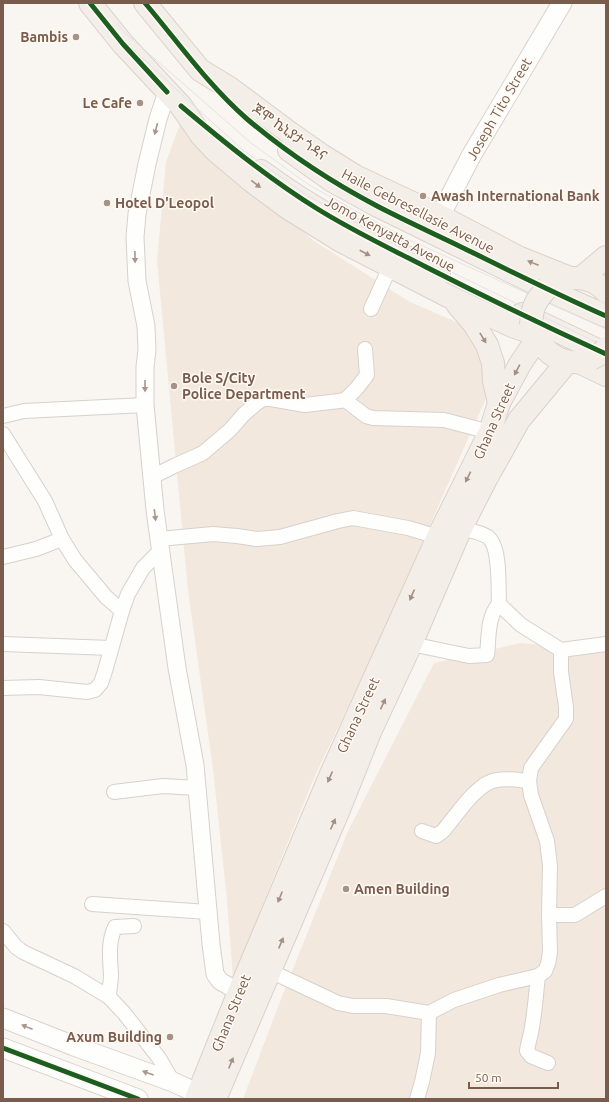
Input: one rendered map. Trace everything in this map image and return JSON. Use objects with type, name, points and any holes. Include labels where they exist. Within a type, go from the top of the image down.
[{"type":"main road","name":"Jomo Kenyatta Avenue","points":[[90,3],[123,44],[174,99],[265,174],[316,208],[391,249],[468,288],[590,357]]},
{"type":"main road","name":"ጆሞ ኬኒያታ ጎዳና","points":[[145,3],[200,70],[231,89],[290,133],[355,176],[440,216],[520,258],[575,278],[593,282],[606,292]]},
{"type":"main road","name":"Joseph Tito Street","points":[[440,216],[471,156],[562,3]]},
{"type":"main road","name":"Haile Gebresellasie Avenue","points":[[200,70],[226,100],[248,119],[282,146],[331,180],[378,206],[561,296],[606,316]]},
{"type":"main road","points":[[174,99],[201,135],[215,150],[253,182],[288,208],[341,241],[390,267],[512,326],[534,333]]},
{"type":"main road","points":[[606,257],[575,278],[557,281],[548,287],[539,297],[532,312],[534,333],[545,350],[555,357],[590,357],[606,375]]},
{"type":"main road","points":[[450,296],[474,324],[487,345],[493,363],[494,380],[499,403]]},
{"type":"main road","name":"Ghana Street","points":[[205,1098],[239,992],[331,774],[438,537],[490,432],[499,403],[520,364],[534,333]]},
{"type":"main road","name":"Ghana Street","points":[[205,1098],[270,971],[338,812],[370,732],[411,644],[461,528],[485,481],[519,420],[590,357]]},
{"type":"main road","points":[[3,1018],[173,1082],[205,1098]]},
{"type":"main road","points":[[31,1059],[74,1046]]},
{"type":"main road","points":[[3,1048],[138,1099]]},
{"type":"street","points":[[174,99],[158,119],[137,214],[135,237],[137,281],[146,326],[148,350],[145,367],[145,405],[160,545],[177,668],[195,765],[215,974],[220,981],[239,992]]},
{"type":"street","points":[[371,309],[390,267]]},
{"type":"street","points":[[152,477],[203,454],[230,430],[244,414],[263,400],[305,405],[325,404],[344,400],[357,388],[367,374],[365,349]]},
{"type":"street","points":[[344,400],[366,416],[373,418],[444,420],[490,432]]},
{"type":"street","points":[[3,416],[24,411],[145,405]]},
{"type":"street","points":[[3,434],[45,501],[62,539],[74,560],[106,597],[122,611]]},
{"type":"street","points":[[3,688],[39,687],[87,692],[95,690],[101,683],[128,594],[143,568],[160,545],[213,534],[257,539],[280,537],[353,518],[408,528],[438,537]]},
{"type":"street","points":[[461,528],[485,536],[492,542],[496,551],[498,566],[499,604],[521,624],[561,650],[606,644]]},
{"type":"street","points":[[3,558],[36,549],[62,539]]},
{"type":"street","points":[[411,644],[469,656],[487,655],[492,615],[494,609],[499,604]]},
{"type":"street","points":[[3,644],[111,648]]},
{"type":"street","points":[[270,971],[338,1003],[353,1006],[386,1006],[429,1013],[454,1000],[499,985],[538,976],[545,971],[550,952],[550,866],[547,841],[531,795],[529,781],[531,768],[566,719],[566,707],[561,672],[561,650]]},
{"type":"street","points":[[422,831],[436,836],[443,831],[477,789],[487,783],[497,780],[529,781]]},
{"type":"street","points":[[114,792],[163,786],[197,788]]},
{"type":"street","points":[[549,915],[575,915],[606,896]]},
{"type":"street","points":[[92,904],[208,912]]},
{"type":"street","points":[[109,997],[111,976],[110,947],[112,932],[115,927],[134,926]]},
{"type":"street","points":[[3,931],[16,947],[23,952],[74,976],[109,997],[124,1013],[159,1058],[173,1082]]},
{"type":"street","points":[[538,976],[533,1021],[527,1051],[531,1056],[548,1063]]},
{"type":"street","points":[[417,1099],[428,1053],[429,1013]]},
{"type":"shaded area","points":[[180,124],[314,241],[410,302],[454,321],[495,343],[499,369],[388,623],[313,780],[233,978],[227,900],[213,769],[188,590],[157,261],[166,162]]},
{"type":"shaded area","points":[[521,643],[606,652],[606,1099],[243,1099],[348,831],[434,663]]},
{"type":"tram line","points":[[94,3],[120,37],[191,103],[243,150],[305,194],[398,246],[606,347]]},
{"type":"tram line","points":[[117,23],[123,31],[251,143],[309,185],[403,237],[606,329]]},
{"type":"cycle path","points":[[90,3],[123,44],[167,92]]},
{"type":"cycle path","points":[[145,3],[206,78],[233,106],[277,143],[309,166],[386,211],[606,316]]},
{"type":"cycle path","points":[[181,106],[264,172],[329,216],[370,239],[470,289],[606,354]]},
{"type":"cycle path","points":[[3,1048],[138,1099]]},
{"type":"place","name":"Bambis","points":[[76,37]]},
{"type":"place","name":"Le Cafe","points":[[140,103]]},
{"type":"place","name":"Awash International Bank","points":[[423,196]]},
{"type":"place","name":"Hotel D'Leopol","points":[[107,203]]},
{"type":"place","name":"Bole S/City Police Department","points":[[174,386]]},
{"type":"place","name":"Amen Building","points":[[346,889]]},
{"type":"place","name":"Axum Building","points":[[170,1037]]}]
